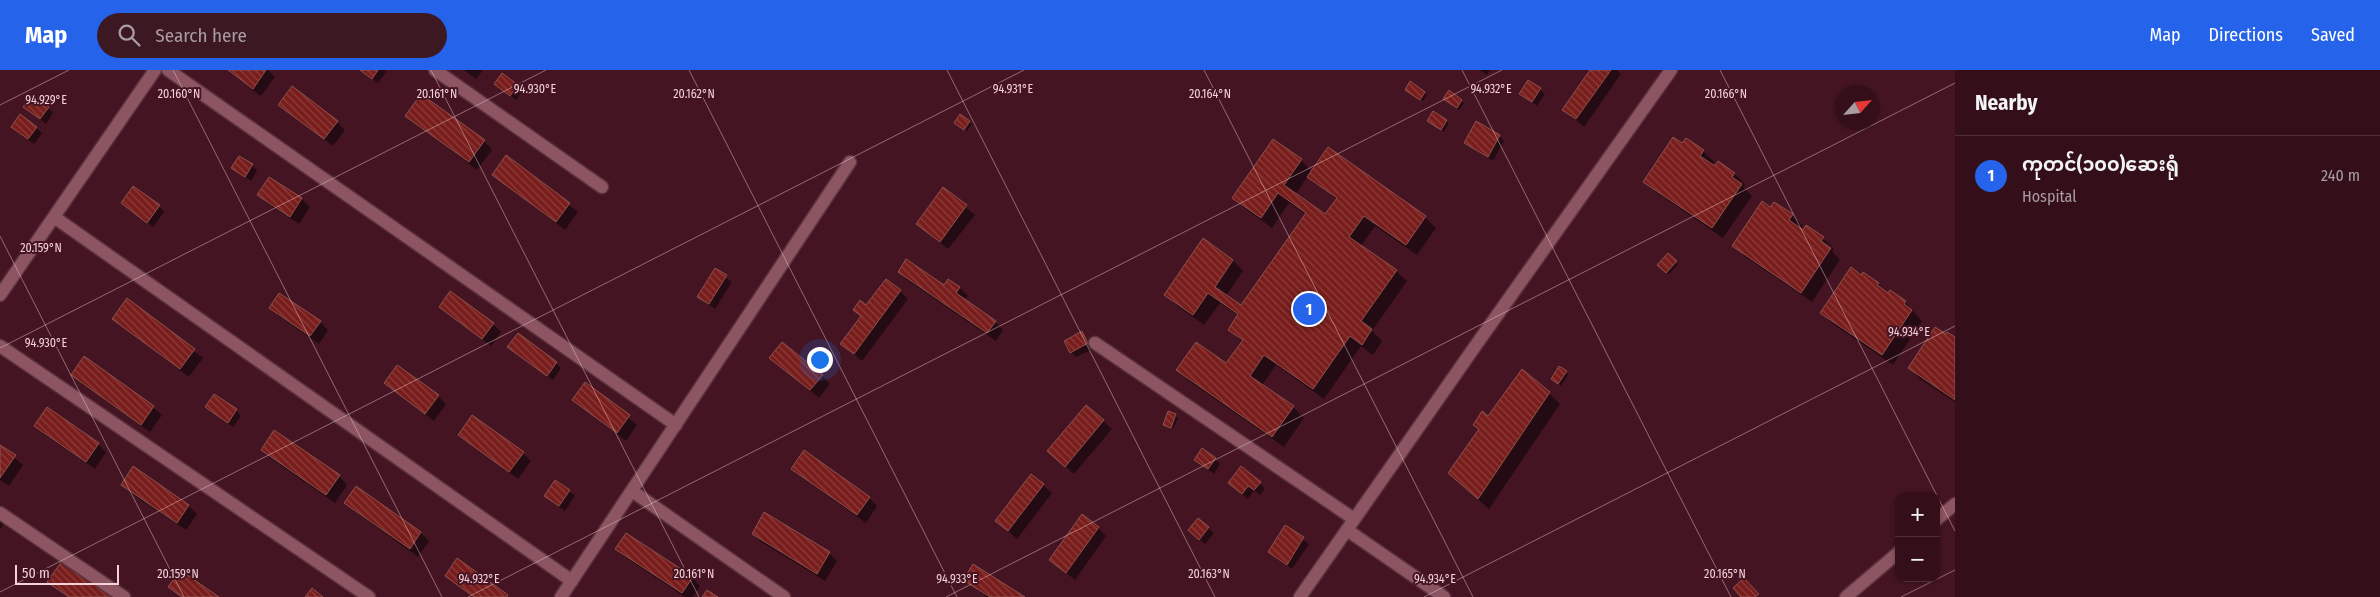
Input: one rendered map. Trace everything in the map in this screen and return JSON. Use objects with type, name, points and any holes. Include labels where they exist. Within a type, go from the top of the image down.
[{"type":"street","points":[[0,295],[155,70]]},
{"type":"street","points":[[168,70],[676,425]]},
{"type":"street","points":[[435,70],[602,187]]},
{"type":"street","points":[[1300,597],[1671,70]]},
{"type":"street","points":[[561,597],[850,162]]},
{"type":"street","points":[[54,217],[572,581]]},
{"type":"street","points":[[1095,343],[1351,525],[1444,597]]},
{"type":"street","points":[[0,346],[369,597]]},
{"type":"street","points":[[632,491],[784,597]]},
{"type":"street","points":[[1940,517],[1955,504]]},
{"type":"street","points":[[0,513],[124,597]]},
{"type":"street","points":[[1846,597],[1895,555]]},
{"type":"building","points":[[228,70],[266,70],[253,89]]},
{"type":"building","points":[[360,70],[378,70],[372,79]]},
{"type":"building","points":[[1590,70],[1611,70],[1576,119],[1562,110]]},
{"type":"building","points":[[502,73],[518,85],[510,96],[494,84]]},
{"type":"building","points":[[1528,80],[1541,88],[1532,102],[1519,94]]},
{"type":"building","points":[[1410,81],[1425,92],[1420,100],[1405,90]]},
{"type":"building","points":[[292,86],[338,121],[324,139],[278,105]]},
{"type":"building","points":[[1449,90],[1462,100],[1457,108],[1443,99]]},
{"type":"building","points":[[421,94],[485,140],[469,162],[405,116]]},
{"type":"building","points":[[32,95],[49,107],[40,119],[23,107]]},
{"type":"building","points":[[1433,111],[1447,120],[1441,130],[1427,121]]},
{"type":"building","points":[[20,114],[37,127],[28,139],[11,127]]},
{"type":"building","points":[[960,114],[970,121],[964,130],[954,123]]},
{"type":"building","points":[[1476,121],[1500,135],[1488,157],[1464,143]]},
{"type":"building","points":[[1673,137],[1682,143],[1686,138],[1704,150],[1700,156],[1715,166],[1718,161],[1735,173],[1732,177],[1742,184],[1712,228],[1643,182]]},
{"type":"building","points":[[1273,139],[1302,159],[1284,185],[1325,214],[1337,198],[1307,177],[1328,147],[1426,216],[1406,245],[1364,216],[1349,237],[1397,270],[1361,321],[1372,329],[1362,345],[1350,336],[1313,389],[1264,355],[1250,376],[1294,406],[1272,437],[1176,370],[1196,342],[1226,363],[1243,340],[1228,330],[1238,314],[1208,293],[1193,315],[1164,295],[1203,238],[1233,260],[1215,287],[1241,305],[1306,213],[1278,193],[1261,218],[1232,198]]},
{"type":"building","points":[[506,155],[570,203],[556,222],[492,175]]},
{"type":"building","points":[[239,156],[253,164],[245,177],[231,168]]},
{"type":"building","points":[[269,177],[302,198],[290,217],[257,195]]},
{"type":"building","points":[[133,186],[160,205],[147,223],[121,203]]},
{"type":"building","points":[[943,187],[967,205],[940,242],[916,224]]},
{"type":"building","points":[[1762,201],[1770,207],[1774,202],[1793,214],[1789,220],[1803,230],[1806,225],[1824,237],[1821,241],[1831,248],[1801,293],[1732,246]]},
{"type":"building","points":[[1668,253],[1677,261],[1666,273],[1657,265]]},
{"type":"building","points":[[906,259],[944,285],[948,279],[960,287],[956,293],[996,321],[987,333],[898,272]]},
{"type":"building","points":[[1851,267],[1861,275],[1863,272],[1879,283],[1877,285],[1888,293],[1890,290],[1906,301],[1904,304],[1912,310],[1882,355],[1820,313]]},
{"type":"building","points":[[715,268],[727,275],[709,304],[697,297]]},
{"type":"building","points":[[886,279],[901,290],[854,354],[840,344],[861,316],[853,310],[860,300],[866,305]]},
{"type":"building","points":[[450,291],[494,323],[482,339],[439,307]]},
{"type":"building","points":[[279,293],[321,321],[310,336],[269,308]]},
{"type":"building","points":[[127,298],[195,349],[180,369],[112,319]]},
{"type":"building","points":[[1935,327],[1955,337],[1955,400],[1908,368]]},
{"type":"building","points":[[1082,331],[1088,343],[1070,353],[1064,341]]},
{"type":"building","points":[[518,333],[557,362],[547,376],[507,347]]},
{"type":"building","points":[[782,342],[823,375],[810,390],[769,358]]},
{"type":"building","points":[[84,356],[154,406],[141,425],[71,375]]},
{"type":"building","points":[[397,365],[439,395],[425,414],[384,383]]},
{"type":"building","points":[[1559,366],[1567,371],[1558,384],[1551,379]]},
{"type":"building","points":[[1522,369],[1550,392],[1478,499],[1448,473],[1479,429],[1473,425],[1482,411],[1488,416]]},
{"type":"building","points":[[585,382],[630,415],[617,433],[572,400]]},
{"type":"building","points":[[214,394],[237,409],[228,423],[205,407]]},
{"type":"building","points":[[1086,405],[1104,420],[1065,467],[1047,451]]},
{"type":"building","points":[[47,407],[99,443],[86,462],[34,426]]},
{"type":"building","points":[[1168,411],[1176,414],[1171,428],[1163,425]]},
{"type":"building","points":[[472,415],[524,452],[509,472],[458,435]]},
{"type":"building","points":[[274,430],[340,475],[326,495],[261,450]]},
{"type":"building","points":[[0,445],[16,455],[0,478]]},
{"type":"building","points":[[1202,448],[1216,458],[1208,469],[1194,460]]},
{"type":"building","points":[[804,450],[870,497],[857,515],[791,469]]},
{"type":"building","points":[[133,466],[189,505],[177,523],[121,485]]},
{"type":"building","points":[[1241,466],[1261,482],[1254,490],[1248,486],[1242,494],[1228,483]]},
{"type":"building","points":[[1031,474],[1044,484],[1008,531],[995,521]]},
{"type":"building","points":[[555,480],[570,490],[559,506],[544,496]]},
{"type":"building","points":[[356,486],[421,532],[410,549],[344,503]]},
{"type":"building","points":[[764,512],[830,552],[817,574],[752,534]]},
{"type":"building","points":[[1082,514],[1099,527],[1066,573],[1049,560]]},
{"type":"building","points":[[1198,518],[1209,527],[1199,540],[1188,530]]},
{"type":"building","points":[[1285,525],[1304,537],[1287,565],[1268,552]]},
{"type":"building","points":[[626,533],[693,577],[682,593],[615,549]]},
{"type":"building","points":[[457,558],[508,595],[507,597],[474,597],[445,576]]},
{"type":"building","points":[[62,561],[113,597],[69,597],[47,582]]},
{"type":"building","points":[[973,564],[1025,597],[990,597],[963,580]]},
{"type":"building","points":[[180,570],[219,597],[182,597],[168,587]]},
{"type":"building","points":[[1744,578],[1759,594],[1755,597],[1741,597],[1733,588]]},
{"type":"building","points":[[312,588],[323,597],[305,597]]},
{"type":"building","points":[[707,590],[718,597],[702,597]]},
{"type":"place","name":"ကုတင်(၁၀၀)ဆေးရုံ","points":[[1309,309]]}]
